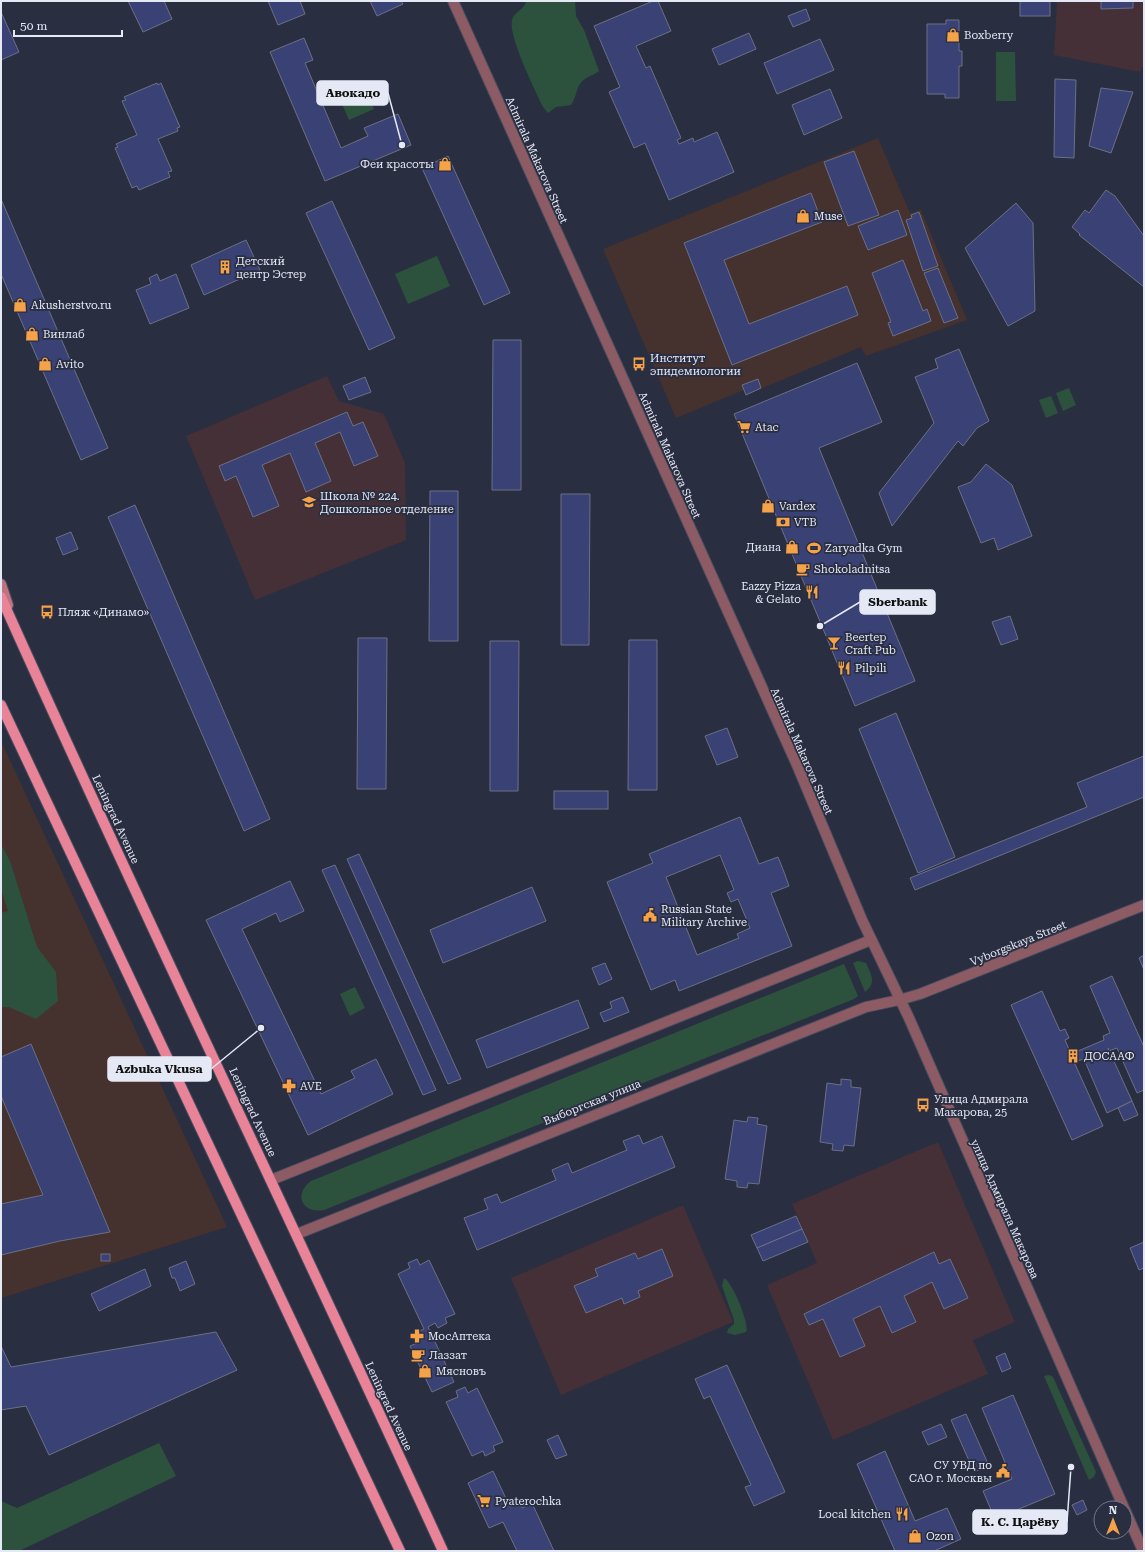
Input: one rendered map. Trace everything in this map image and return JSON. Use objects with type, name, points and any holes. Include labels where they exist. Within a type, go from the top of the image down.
[{"type":"main road","points":[[1,584],[17,632]]},
{"type":"main road","name":"Leningrad Avenue","points":[[1,597],[150,923],[297,1234],[443,1551]]},
{"type":"main road","points":[[1,705],[400,1551]]},
{"type":"street","name":"улица Адмирала Макарова","points":[[453,1],[793,758],[871,940],[1121,1500]]},
{"type":"street","name":"Vyborgskaya Street","points":[[899,1000],[920,994],[1144,905]]},
{"type":"street","points":[[271,1180],[871,940]]},
{"type":"street","name":"Выборгская улица","points":[[297,1234],[866,1007],[899,1000]]},
{"type":"street","name":"улица Адмирала Макарова","points":[[1133,1528],[1143,1551]]},
{"type":"shaded area","points":[[1057,1],[1144,1],[1144,63],[1140,72],[1054,55]]},
{"type":"shaded area","points":[[878,138],[910,213],[921,210],[967,320],[866,356],[861,347],[746,395],[744,390],[676,418],[603,249]]},
{"type":"shaded area","name":"Школа № 224. Дошкольное отделение","points":[[327,376],[339,401],[384,414],[405,463],[406,540],[255,600],[186,436]]},
{"type":"shaded area","points":[[1,741],[227,1227],[1,1298]]},
{"type":"shaded area","points":[[938,1142],[1015,1322],[973,1340],[988,1374],[833,1440],[767,1285],[817,1263],[792,1204]]},
{"type":"shaded area","points":[[683,1205],[733,1322],[561,1395],[511,1278]]},
{"type":"green space","points":[[526,1],[575,1],[576,16],[584,30],[599,71],[582,82],[571,105],[556,107],[548,113],[543,107],[523,63],[512,28],[513,17],[524,6]]},
{"type":"green space","points":[[996,52],[1015,52],[1016,101],[996,101]]},
{"type":"green space","points":[[363,84],[374,109],[349,120],[338,95]]},
{"type":"green space","points":[[437,256],[450,286],[408,304],[395,274]]},
{"type":"green space","points":[[1069,388],[1076,405],[1063,411],[1056,393]]},
{"type":"green space","points":[[1051,396],[1058,413],[1046,418],[1039,400]]},
{"type":"green space","points":[[1,844],[10,861],[37,947],[56,972],[58,1001],[36,1019],[9,1007],[1,1007],[1,913],[8,911],[1,889]]},
{"type":"green space","points":[[858,961],[866,963],[872,978],[869,989],[865,992],[853,963]]},
{"type":"green space","points":[[844,964],[858,996],[854,999],[324,1210],[310,1209],[302,1202],[302,1192],[305,1186],[311,1181]]},
{"type":"green space","points":[[355,987],[365,1008],[350,1016],[340,994]]},
{"type":"green space","points":[[724,1278],[736,1295],[740,1304],[747,1328],[746,1332],[735,1335],[727,1333],[728,1329],[734,1324],[734,1320],[722,1286]]},
{"type":"green space","points":[[1049,1375],[1053,1377],[1096,1472],[1094,1477],[1089,1480],[1044,1376]]},
{"type":"green space","points":[[159,1443],[176,1476],[19,1551],[1,1551],[1,1501],[17,1508]]},
{"type":"building","points":[[128,1],[164,1],[172,19],[143,32]]},
{"type":"building","points":[[268,1],[300,1],[305,14],[278,25]]},
{"type":"building","points":[[370,1],[401,1],[403,4],[377,16]]},
{"type":"building","points":[[653,1],[658,1],[671,31],[636,46],[646,68],[650,66],[681,138],[677,140],[679,144],[693,138],[694,142],[717,132],[734,172],[669,200],[645,143],[634,148],[609,92],[620,87],[594,26]]},
{"type":"building","points":[[1020,1],[1050,1],[1050,16],[1020,16]]},
{"type":"building","points":[[1101,1],[1133,1],[1133,8],[1101,9]]},
{"type":"building","points":[[806,9],[810,20],[793,27],[788,16]]},
{"type":"building","points":[[1,12],[19,52],[1,60]]},
{"type":"building","points":[[946,20],[959,20],[959,51],[962,51],[962,66],[959,66],[959,98],[945,98],[945,94],[927,94],[927,24],[946,24]]},
{"type":"building","points":[[749,33],[756,49],[719,65],[712,49]]},
{"type":"building","points":[[304,38],[313,60],[305,63],[341,148],[368,136],[364,128],[398,114],[411,145],[325,181],[270,52]]},
{"type":"building","points":[[820,39],[834,70],[777,94],[764,63]]},
{"type":"building","points":[[1055,79],[1076,80],[1074,158],[1054,157]]},
{"type":"building","points":[[157,83],[158,85],[161,83],[180,127],[177,128],[178,131],[158,139],[172,171],[168,172],[170,177],[139,190],[137,186],[132,188],[115,148],[118,147],[116,144],[137,135],[122,101],[126,100],[124,97]]},
{"type":"building","points":[[1101,88],[1133,92],[1111,153],[1089,146]]},
{"type":"building","points":[[830,89],[842,118],[804,135],[792,105]]},
{"type":"building","points":[[854,151],[879,215],[848,226],[824,162]]},
{"type":"building","points":[[448,156],[510,293],[484,305],[422,168]]},
{"type":"building","points":[[1106,190],[1115,196],[1144,236],[1144,287],[1079,235],[1080,234],[1072,227],[1085,210],[1089,213]]},
{"type":"building","points":[[811,193],[822,222],[724,260],[749,324],[847,286],[858,315],[732,365],[684,243]]},
{"type":"building","points":[[1,199],[108,448],[81,460],[1,274]]},
{"type":"building","points":[[332,201],[395,338],[369,350],[306,213]]},
{"type":"building","points":[[1016,203],[1033,223],[1035,311],[1008,326],[965,248]]},
{"type":"building","points":[[898,210],[907,235],[868,250],[858,226]]},
{"type":"building","points":[[919,212],[938,266],[923,271],[906,220],[912,218],[911,215]]},
{"type":"building","name":"Детский центр Эстер","points":[[246,240],[260,270],[204,295],[191,265]]},
{"type":"building","points":[[903,260],[923,311],[927,309],[931,321],[893,336],[888,323],[891,322],[872,273]]},
{"type":"building","points":[[938,268],[958,318],[944,323],[924,273]]},
{"type":"building","points":[[157,274],[160,281],[176,274],[189,308],[150,324],[136,290],[151,284],[149,278]]},
{"type":"building","points":[[493,340],[521,340],[521,490],[492,490]]},
{"type":"building","points":[[959,349],[989,421],[977,428],[963,446],[958,441],[892,526],[879,493],[934,423],[915,377],[938,368],[935,359]]},
{"type":"building","points":[[857,363],[882,422],[819,448],[915,681],[855,706],[734,414]]},
{"type":"building","points":[[365,377],[371,392],[349,400],[343,386]]},
{"type":"building","points":[[758,379],[761,388],[746,395],[742,385]]},
{"type":"building","points":[[347,412],[353,426],[363,422],[378,456],[354,466],[340,432],[315,443],[331,481],[306,492],[290,453],[262,465],[279,506],[253,517],[236,476],[225,481],[219,466]]},
{"type":"building","points":[[986,464],[1012,485],[1032,536],[998,550],[994,538],[981,543],[958,487],[971,482]]},
{"type":"building","points":[[430,491],[458,491],[458,641],[429,641]]},
{"type":"building","points":[[561,494],[590,494],[589,645],[561,645]]},
{"type":"building","points":[[135,505],[270,819],[244,831],[108,517]]},
{"type":"building","points":[[71,532],[78,549],[63,555],[56,538]]},
{"type":"building","points":[[1010,616],[1018,639],[1001,645],[992,622]]},
{"type":"building","points":[[358,638],[387,638],[386,789],[357,789]]},
{"type":"building","points":[[629,640],[657,640],[657,790],[628,790]]},
{"type":"building","points":[[490,641],[519,641],[518,791],[490,791]]},
{"type":"building","points":[[896,713],[955,857],[918,873],[859,729]]},
{"type":"building","points":[[727,728],[738,757],[717,765],[705,736]]},
{"type":"building","points":[[1144,756],[1144,797],[915,890],[910,878],[1087,807],[1077,783]]},
{"type":"building","points":[[554,791],[608,791],[608,809],[554,809]]},
{"type":"building","name":"Russian State Military Archive","points":[[740,817],[759,864],[778,857],[789,886],[771,893],[792,946],[679,991],[675,980],[651,990],[607,882],[653,863],[649,854]],"holes":[[[720,855],[734,890],[727,893],[731,902],[738,899],[750,928],[737,934],[739,938],[697,955],[666,877]]]},
{"type":"building","points":[[359,854],[461,1079],[448,1084],[347,859]]},
{"type":"building","points":[[335,865],[436,1090],[423,1095],[322,870]]},
{"type":"building","points":[[290,881],[304,911],[280,922],[276,913],[242,929],[321,1094],[355,1078],[351,1071],[376,1059],[393,1094],[308,1135],[206,920]]},
{"type":"building","points":[[532,887],[546,921],[443,963],[430,930]]},
{"type":"building","points":[[1144,955],[1144,970],[1139,958]]},
{"type":"building","points":[[605,963],[612,979],[599,985],[592,968]]},
{"type":"building","name":"ДОСААФ","points":[[1112,976],[1144,1047],[1144,1090],[1137,1093],[1117,1048],[1109,1051],[1132,1101],[1107,1113],[1084,1059],[1074,1062],[1103,1126],[1072,1140],[1011,1005],[1042,991],[1060,1031],[1065,1029],[1069,1038],[1065,1040],[1071,1054],[1104,1040],[1103,1036],[1110,1033],[1090,986]]},
{"type":"building","points":[[623,997],[629,1012],[604,1022],[600,1013],[612,1008],[610,1002]]},
{"type":"building","points":[[578,1000],[589,1028],[487,1068],[476,1040]]},
{"type":"building","points":[[31,1044],[110,1232],[60,1241],[1,1255],[1,1204],[43,1195],[1,1096],[1,1057]]},
{"type":"building","points":[[841,1079],[851,1080],[851,1087],[861,1088],[854,1146],[844,1145],[843,1151],[832,1150],[833,1144],[820,1142],[827,1083],[841,1085]]},
{"type":"building","points":[[1132,1101],[1138,1115],[1124,1121],[1118,1108]]},
{"type":"building","points":[[748,1117],[758,1118],[757,1124],[767,1126],[759,1184],[748,1183],[747,1188],[737,1187],[737,1181],[725,1179],[734,1120],[747,1122]]},
{"type":"building","points":[[639,1135],[643,1144],[662,1136],[675,1167],[477,1250],[464,1218],[488,1209],[484,1199],[497,1194],[501,1203],[556,1180],[552,1170],[568,1163],[572,1173],[627,1150],[623,1141]]},
{"type":"building","points":[[796,1216],[802,1229],[757,1248],[751,1235]]},
{"type":"building","points":[[802,1229],[808,1242],[763,1261],[757,1248]]},
{"type":"building","points":[[1144,1242],[1144,1268],[1139,1270],[1130,1248]]},
{"type":"building","points":[[662,1249],[673,1276],[638,1291],[640,1297],[624,1304],[622,1298],[586,1313],[574,1286],[598,1276],[595,1269],[635,1253],[638,1259]]},
{"type":"building","points":[[934,1252],[939,1264],[950,1259],[968,1298],[944,1309],[932,1282],[904,1296],[916,1322],[892,1333],[880,1306],[853,1319],[865,1346],[840,1357],[823,1319],[809,1325],[804,1314]]},
{"type":"building","points":[[101,1254],[110,1254],[110,1261],[101,1261]]},
{"type":"building","points":[[417,1259],[420,1265],[429,1260],[455,1314],[445,1318],[447,1323],[438,1328],[435,1323],[428,1327],[454,1382],[432,1392],[410,1346],[417,1343],[413,1334],[424,1329],[398,1274],[410,1268],[408,1263]]},
{"type":"building","points":[[186,1261],[195,1284],[180,1291],[175,1278],[172,1278],[169,1268]]},
{"type":"building","points":[[145,1269],[151,1286],[99,1311],[91,1294]]},
{"type":"building","points":[[216,1332],[237,1370],[49,1455],[26,1406],[1,1410],[1,1346],[11,1367]]},
{"type":"building","points":[[1005,1353],[1011,1368],[1002,1372],[996,1357]]},
{"type":"building","points":[[727,1365],[785,1492],[754,1506],[745,1487],[751,1485],[710,1396],[704,1399],[695,1379]]},
{"type":"building","points":[[465,1387],[468,1393],[477,1388],[503,1442],[493,1446],[495,1451],[485,1456],[483,1451],[472,1456],[446,1402],[458,1397],[456,1391]]},
{"type":"building","points":[[1013,1395],[1055,1494],[995,1519],[983,1491],[1012,1479],[982,1408]]},
{"type":"building","points":[[966,1414],[989,1466],[974,1472],[951,1420]]},
{"type":"building","points":[[941,1424],[947,1437],[928,1445],[922,1432]]},
{"type":"building","points":[[558,1435],[567,1455],[556,1459],[547,1440]]},
{"type":"building","points":[[885,1451],[915,1521],[947,1508],[961,1539],[934,1551],[895,1551],[857,1464]]},
{"type":"building","points":[[493,1471],[510,1507],[520,1502],[522,1508],[532,1503],[554,1551],[517,1551],[503,1522],[489,1528],[468,1483]]},
{"type":"building","points":[[1083,1500],[1087,1510],[1077,1515],[1072,1505]]},
{"type":"place","name":"Boxberry","points":[[953,35]]},
{"type":"place","name":"Авокадо","points":[[402,145]]},
{"type":"place","name":"Феи красоты","points":[[445,164]]},
{"type":"place","name":"Muse","points":[[803,216]]},
{"type":"place","name":"Детский центр Эстер","points":[[225,267]]},
{"type":"place","name":"Akusherstvo.ru","points":[[20,305]]},
{"type":"place","name":"Винлаб","points":[[32,334]]},
{"type":"place","name":"Avito","points":[[45,364]]},
{"type":"place","name":"Институт эпидемиологии","points":[[639,364]]},
{"type":"place","name":"Atac","points":[[744,427]]},
{"type":"place","name":"Школа № 224. Дошкольное отделение","points":[[309,502]]},
{"type":"place","name":"Vardex","points":[[768,506]]},
{"type":"place","name":"VTB","points":[[783,522]]},
{"type":"place","name":"Диана","points":[[792,547]]},
{"type":"place","name":"Zaryadka Gym","points":[[814,548]]},
{"type":"place","name":"Shokoladnitsa","points":[[803,569]]},
{"type":"place","name":"Eazzy Pizza & Gelato","points":[[812,592]]},
{"type":"place","name":"Пляж «Динамо»","points":[[47,612]]},
{"type":"place","name":"Sberbank","points":[[820,626]]},
{"type":"place","name":"Beertep Craft Pub","points":[[834,643]]},
{"type":"place","name":"Pilpili","points":[[844,668]]},
{"type":"place","name":"Russian State Military Archive","points":[[650,915]]},
{"type":"place","name":"Azbuka Vkusa","points":[[261,1028]]},
{"type":"place","name":"ДОСААФ","points":[[1073,1056]]},
{"type":"place","name":"AVE","points":[[289,1086]]},
{"type":"place","name":"Улица Адмирала Макарова, 25","points":[[923,1105]]},
{"type":"place","name":"МосАптека","points":[[417,1336]]},
{"type":"place","name":"Лаззат","points":[[418,1355]]},
{"type":"place","name":"Мясновъ","points":[[425,1371]]},
{"type":"place","name":"К. С. Царёву","points":[[1071,1467]]},
{"type":"place","name":"СУ УВД по САО г. Москвы","points":[[1003,1471]]},
{"type":"place","name":"Pyaterochka","points":[[484,1501]]},
{"type":"place","name":"Local kitchen","points":[[902,1514]]},
{"type":"place","name":"Ozon","points":[[915,1536]]}]
